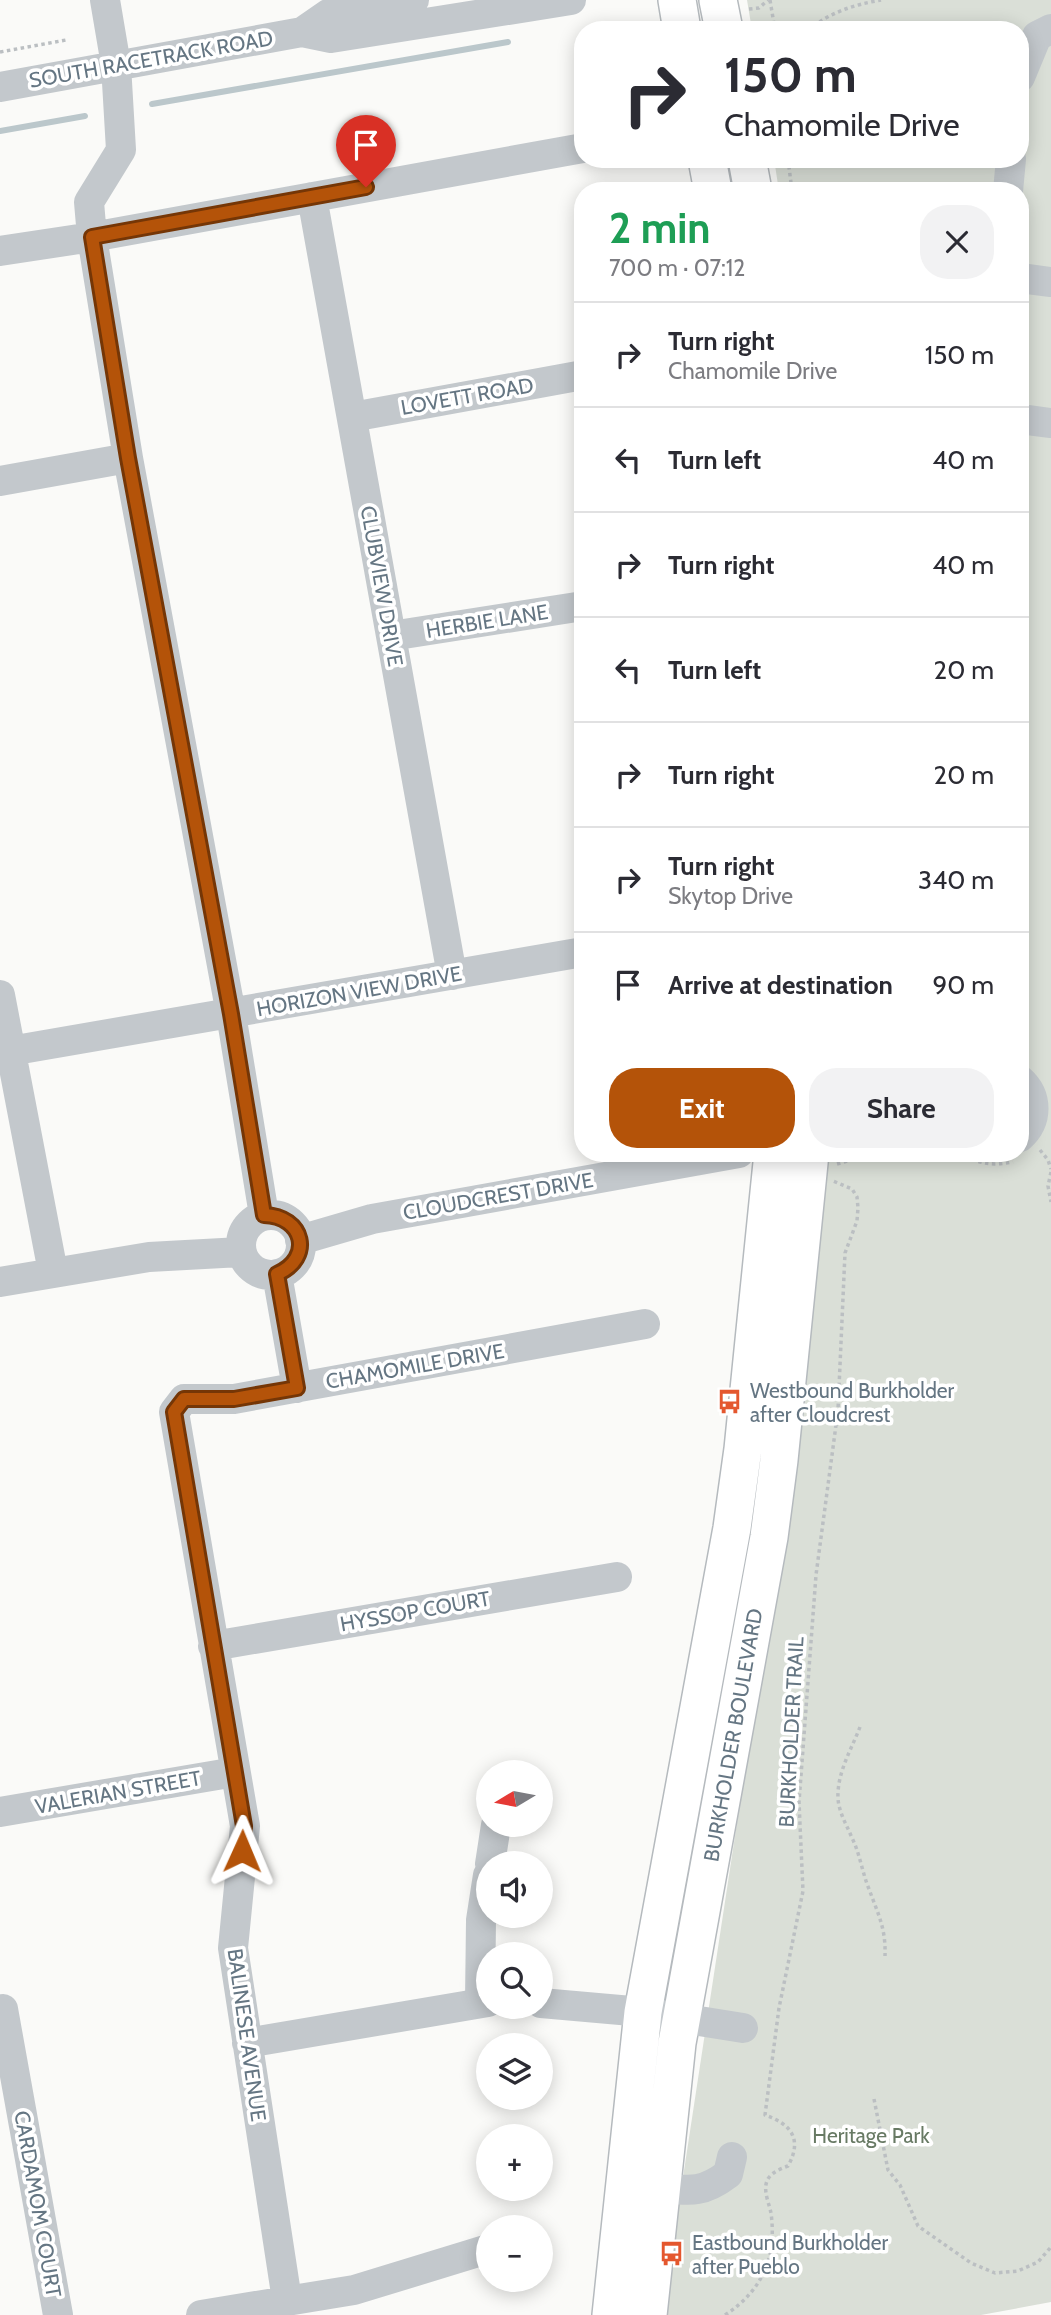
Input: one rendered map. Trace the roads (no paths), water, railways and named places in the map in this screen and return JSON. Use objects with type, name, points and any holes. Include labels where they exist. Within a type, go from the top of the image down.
[{"type":"main road","points":[[677,0],[680,21]]},
{"type":"main road","points":[[718,0],[722,21]]},
{"type":"main road","name":"BURKHOLDER BOULEVARD","points":[[611,2315],[643,2012],[732,1528],[743,1449],[772,1162]]},
{"type":"main road","name":"BURKHOLDER BOULEVARD","points":[[648,2315],[681,2018],[769,1537],[822,1162]]},
{"type":"street","points":[[105,0],[116,65],[121,150],[89,202],[92,237],[128,458],[231,1014],[264,1215]]},
{"type":"street","name":"SOUTH RACETRACK ROAD","points":[[0,87],[302,32],[331,38],[571,0]]},
{"type":"street","name":"SOUTH RACETRACK ROAD","points":[[302,32],[328,14],[408,1]]},
{"type":"street","points":[[1029,55],[1037,36],[1051,29]]},
{"type":"street","points":[[0,251],[92,237],[574,150]]},
{"type":"street","name":"CLUBVIEW DRIVE","points":[[312,197],[452,975]]},
{"type":"street","points":[[1029,279],[1051,282]]},
{"type":"street","name":"LOVETT ROAD","points":[[352,417],[574,377]]},
{"type":"street","points":[[1029,420],[1051,423]]},
{"type":"street","points":[[0,481],[128,458]]},
{"type":"street","name":"HERBIE LANE","points":[[391,636],[574,607]]},
{"type":"street","name":"HORIZON VIEW DRIVE","points":[[10,1051],[574,954]]},
{"type":"street","points":[[0,995],[53,1272]]},
{"type":"street","points":[[1029,1090],[1034,1105],[1029,1127]]},
{"type":"street","name":"CLOUDCREST DRIVE","points":[[300,1240],[372,1219],[689,1162]]},
{"type":"street","points":[[264,1215],[287,1220],[296,1229],[300,1240],[300,1251],[295,1262],[288,1270],[277,1274],[262,1273],[249,1265],[241,1252],[245,1229],[264,1215]]},
{"type":"street","points":[[0,1282],[149,1257],[241,1252]]},
{"type":"street","points":[[277,1274],[297,1388]]},
{"type":"street","name":"CHAMOMILE DRIVE","points":[[184,1399],[234,1399],[645,1324]]},
{"type":"street","name":"BALINESE AVENUE","points":[[184,1399],[174,1412],[244,1826],[233,1948],[287,2300]]},
{"type":"street","name":"HYSSOP COURT","points":[[213,1646],[617,1577]]},
{"type":"street","name":"VALERIAN STREET","points":[[0,1812],[235,1772]]},
{"type":"street","points":[[247,2043],[476,2003]]},
{"type":"street","points":[[553,2004],[643,2012],[743,2028]]},
{"type":"street","name":"CARDAMOM COURT","points":[[3,2009],[58,2315]]},
{"type":"street","points":[[662,2188],[696,2191],[713,2185],[728,2174],[732,2157]]},
{"type":"street","points":[[201,2315],[354,2290],[476,2253]]},
{"type":"waterway","points":[[152,104],[508,42]]},
{"type":"waterway","points":[[0,131],[85,116]]},
{"type":"place","name":"Westbound Burkholder after Cloudcrest","points":[[730,1402]]},
{"type":"place","name":"Eastbound Burkholder after Pueblo","points":[[672,2254]]},
{"type":"park label","name":"Heritage Park","points":[[871,2135]]}]
